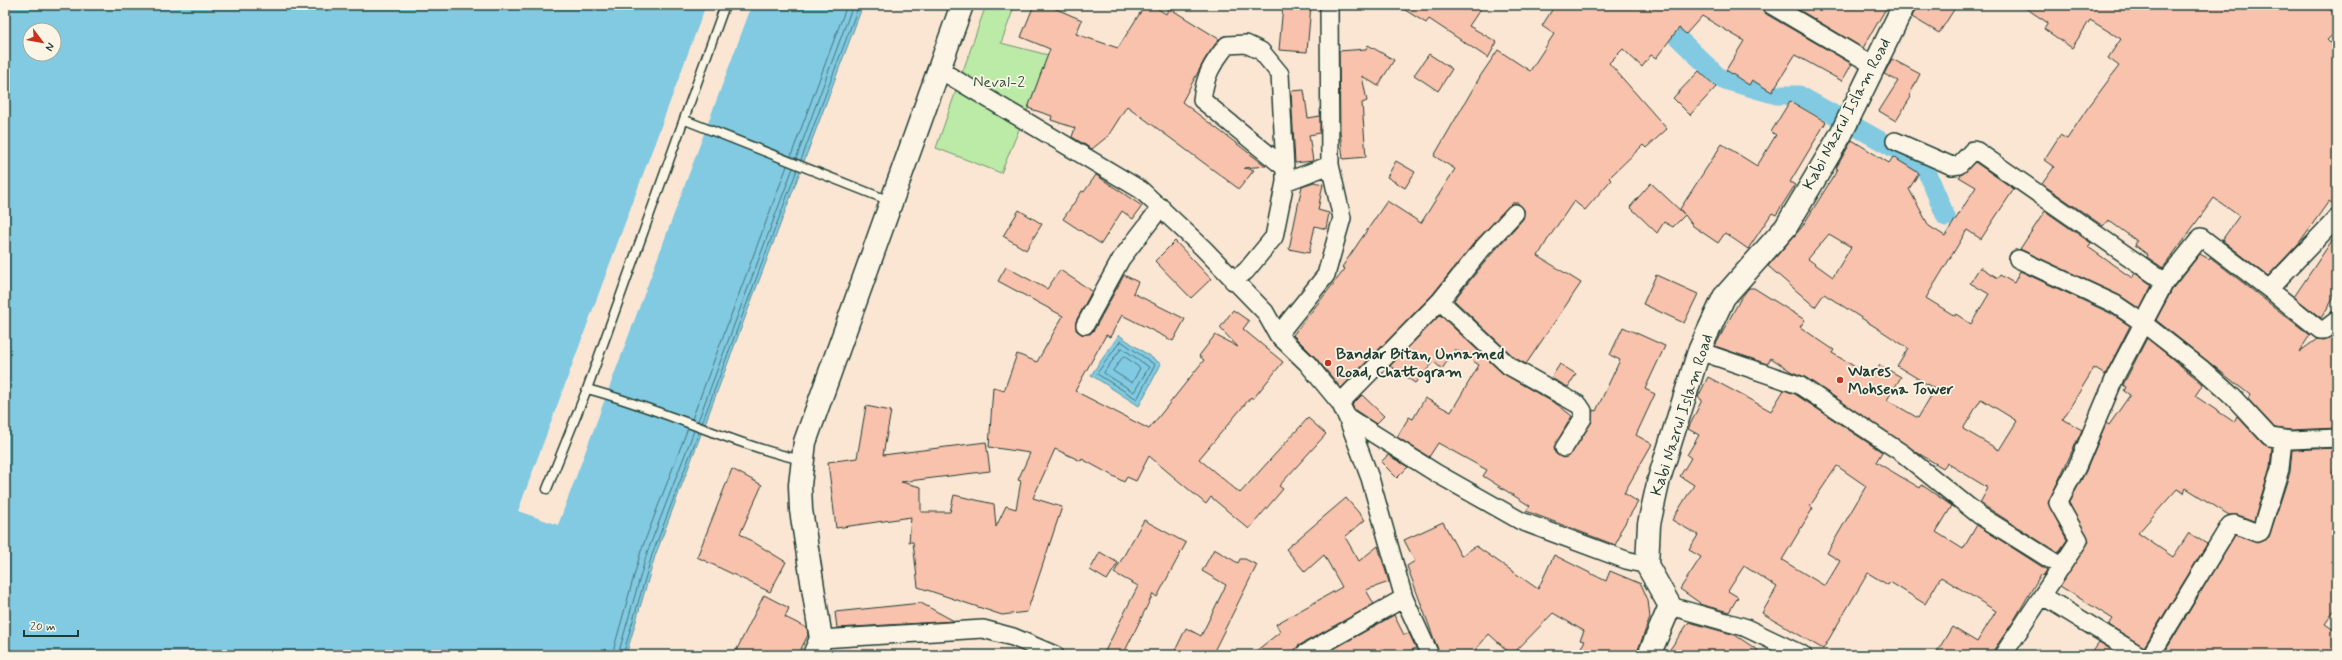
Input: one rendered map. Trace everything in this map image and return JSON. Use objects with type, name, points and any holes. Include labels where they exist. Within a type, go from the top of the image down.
[{"type":"main road","points":[[818,647],[801,510],[802,460],[806,442],[890,201],[940,70],[962,5]]},
{"type":"main road","name":"Kabi Nazrul Islam Road","points":[[1647,565],[1649,524],[1659,479],[1699,351],[1724,297],[1786,227],[1841,134],[1849,114],[1904,5]]},
{"type":"main road","points":[[1647,565],[1670,606],[1649,655]]},
{"type":"street","points":[[1771,5],[1874,65]]},
{"type":"street","points":[[1278,336],[1326,275],[1342,218],[1330,164],[1329,7]]},
{"type":"street","points":[[1233,281],[1246,271],[1274,237],[1285,175],[1280,74],[1261,51],[1246,44],[1227,45],[1211,65],[1204,83],[1202,100],[1285,175]]},
{"type":"street","points":[[940,70],[1141,190],[1161,207],[1265,312],[1278,336],[1307,363],[1343,410],[1370,478],[1404,598],[1430,655]]},
{"type":"street","points":[[1895,141],[1956,166],[1967,154],[1973,150],[1977,150],[2165,282]]},
{"type":"street","points":[[1285,175],[1330,164]]},
{"type":"street","points":[[1085,325],[1121,259],[1161,207]]},
{"type":"street","points":[[1343,410],[1440,301],[1481,250],[1515,212]]},
{"type":"street","points":[[2269,289],[2337,218]]},
{"type":"street","points":[[2003,655],[2079,540],[2058,503],[2077,467],[2116,375],[2165,282],[2201,237],[2320,330],[2324,330],[2337,320]]},
{"type":"street","points":[[2018,259],[2115,304],[2143,323],[2202,369],[2232,396],[2270,437],[2283,440],[2337,438]]},
{"type":"street","points":[[1440,301],[1509,366],[1579,406],[1583,411],[1583,418],[1564,448]]},
{"type":"street","points":[[1699,351],[1799,385],[1902,453],[1979,515],[2062,566]]},
{"type":"street","points":[[1343,410],[1436,473],[1521,521],[1626,560],[1647,565]]},
{"type":"street","points":[[2151,655],[2230,525],[2234,524],[2257,533],[2261,531],[2280,469],[2283,440]]},
{"type":"street","points":[[2043,596],[2139,655]]},
{"type":"street","points":[[1303,655],[1404,598]]},
{"type":"street","points":[[1670,606],[1744,627],[1803,655]]},
{"type":"street","points":[[818,647],[983,629],[1013,637],[1055,655]]},
{"type":"lane","points":[[547,489],[587,389],[685,120],[725,5]]},
{"type":"lane","points":[[685,120],[818,171],[890,201]]},
{"type":"lane","points":[[587,389],[609,395],[722,437],[802,460]]},
{"type":"green space","name":"Neval-2","points":[[986,5],[1015,5],[1001,43],[1048,55],[1001,173],[936,148]]},
{"type":"water","points":[[5,5],[863,5],[655,556],[626,655],[5,655]]},
{"type":"water","points":[[1119,335],[1161,364],[1139,406],[1091,375]]},
{"type":"pier","points":[[706,5],[752,5],[558,525],[518,511]]},
{"type":"building","points":[[1034,5],[1047,5],[1082,20],[1076,34],[1118,48],[1145,5],[1152,5],[1166,14],[1169,8],[1219,39],[1205,59],[1182,102],[1266,166],[1244,168],[1254,170],[1239,189],[1127,106],[1108,136],[1092,149],[1072,137],[1075,128],[1051,120],[1052,116],[1028,108],[1050,49],[1021,37]]},
{"type":"building","points":[[1283,5],[1311,5],[1307,52],[1279,50]]},
{"type":"building","points":[[1397,5],[1483,5],[1469,26],[1497,42],[1488,58],[1429,19],[1426,23]]},
{"type":"building","points":[[1555,5],[1761,5],[1766,14],[1852,64],[1842,81],[1795,55],[1772,92],[1752,80],[1749,85],[1726,70],[1744,41],[1702,16],[1686,34],[1679,28],[1656,58],[1651,55],[1642,67],[1623,49],[1609,63],[1667,129],[1646,148],[1643,145],[1609,178],[1611,180],[1585,210],[1574,201],[1548,239],[1538,256],[1581,283],[1526,364],[1515,358],[1454,300],[1489,257],[1523,219],[1524,210],[1518,203],[1512,203],[1474,243],[1433,294],[1341,388],[1315,357],[1293,335],[1345,269],[1342,267],[1387,201],[1421,223],[1455,169],[1434,156],[1481,75],[1498,50],[1530,71],[1554,34],[1542,26]]},
{"type":"building","points":[[1791,5],[1888,5],[1863,48]]},
{"type":"building","points":[[1917,5],[1957,5],[1939,33],[1912,17]]},
{"type":"building","points":[[2021,5],[2326,5],[2337,17],[2337,31],[2327,40],[2337,50],[2337,207],[2329,201],[2299,243],[2268,276],[2222,240],[2239,216],[2214,198],[2163,268],[2147,257],[2148,255],[2135,245],[2137,241],[2108,220],[2103,226],[2042,184],[2054,167],[2044,160],[2060,135],[2067,139],[2119,66],[2108,58],[2121,39],[2090,20],[2072,48],[2044,29],[2048,23]]},
{"type":"building","points":[[1368,45],[1394,60],[1378,86],[1362,76],[1367,101],[1362,103],[1366,157],[1343,159],[1340,131],[1339,51],[1366,49]]},
{"type":"building","points":[[1429,54],[1452,69],[1438,91],[1414,75]]},
{"type":"building","points":[[1892,59],[1920,74],[1909,96],[1911,97],[1896,121],[1879,111],[1898,81],[1884,74]]},
{"type":"building","points":[[1699,71],[1716,87],[1690,115],[1673,98]]},
{"type":"building","points":[[1304,90],[1308,118],[1320,116],[1320,133],[1309,135],[1313,161],[1295,163],[1291,91]]},
{"type":"building","points":[[1790,101],[1826,122],[1790,182],[1795,185],[1776,215],[1772,213],[1748,249],[1725,233],[1718,243],[1693,226],[1685,215],[1673,227],[1664,222],[1657,233],[1630,207],[1651,183],[1684,214],[1680,209],[1722,144],[1757,166],[1776,135],[1771,132]]},
{"type":"building","points":[[1852,140],[1889,163],[1893,157],[1919,173],[1909,189],[1929,226],[1945,236],[1976,187],[1959,177],[1975,162],[2014,189],[1981,239],[1967,230],[1926,298],[1955,316],[1956,314],[1971,324],[1989,294],[1970,283],[1980,267],[1998,278],[2000,275],[2014,283],[2020,271],[2110,313],[2130,326],[2105,375],[2094,368],[2063,419],[2082,430],[2048,503],[2067,540],[2058,553],[1980,503],[1988,488],[1947,463],[1943,468],[1918,453],[1805,377],[1792,372],[1771,358],[1767,364],[1715,346],[1741,298],[1749,288],[1754,288],[1805,320],[1800,327],[1834,350],[1832,353],[1872,377],[1880,365],[1901,377],[1887,400],[1918,418],[1935,389],[1897,366],[1908,348],[1824,294],[1815,307],[1768,266],[1802,227],[1838,169],[1836,168]],"holes":[[[1829,234],[1851,247],[1833,277],[1808,259]],[[1981,399],[2017,421],[1999,450],[1963,429]]]},
{"type":"building","points":[[1396,161],[1415,172],[1405,188],[1387,177]]},
{"type":"building","points":[[1096,175],[1142,206],[1133,219],[1122,211],[1101,244],[1063,219],[1082,191],[1084,192]]},
{"type":"building","points":[[1314,182],[1323,184],[1318,210],[1329,213],[1326,229],[1315,226],[1309,253],[1289,249],[1302,186]]},
{"type":"building","points":[[1019,210],[1042,224],[1026,250],[1003,236]]},
{"type":"building","points":[[2045,211],[2091,243],[2088,247],[2132,278],[2135,273],[2152,285],[2140,309],[2119,295],[2020,249]]},
{"type":"building","points":[[2337,233],[2337,293],[2321,318],[2294,297]]},
{"type":"building","points":[[1175,241],[1211,279],[1191,298],[1155,261]]},
{"type":"building","points":[[2200,254],[2209,259],[2210,257],[2310,335],[2299,352],[2317,339],[2324,340],[2337,333],[2337,428],[2291,430],[2275,428],[2248,399],[2250,395],[2156,320],[2173,288]]},
{"type":"building","points":[[1006,267],[1047,289],[1060,270],[1092,291],[1076,321],[1076,330],[1081,334],[1090,334],[1094,330],[1124,275],[1138,282],[1133,293],[1185,319],[1173,341],[1122,315],[1110,337],[1106,335],[1075,391],[1149,429],[1204,360],[1199,356],[1215,335],[1238,347],[1220,328],[1233,310],[1249,321],[1243,329],[1283,362],[1253,399],[1251,397],[1199,459],[1240,493],[1308,418],[1326,434],[1279,486],[1283,489],[1249,529],[1211,497],[1206,504],[1149,456],[1136,481],[1127,477],[1124,482],[1082,459],[1081,461],[1055,449],[1033,498],[1062,507],[1027,612],[1002,615],[918,587],[913,542],[909,542],[911,517],[836,528],[828,462],[857,458],[866,406],[891,411],[883,455],[986,442],[990,471],[901,482],[921,487],[921,512],[950,512],[954,495],[994,504],[996,527],[1006,506],[1016,509],[1021,481],[1018,480],[1030,453],[989,447],[993,387],[1004,391],[1017,354],[1037,362],[1063,316],[998,281]]},
{"type":"building","points":[[1656,275],[1698,294],[1684,323],[1643,304]]},
{"type":"building","points":[[1440,315],[1502,373],[1558,405],[1572,416],[1554,447],[1555,453],[1563,458],[1572,453],[1591,423],[1593,410],[1596,411],[1620,360],[1610,355],[1623,327],[1665,346],[1645,389],[1655,394],[1636,435],[1652,444],[1624,493],[1638,502],[1619,533],[1621,534],[1615,545],[1526,511],[1530,506],[1483,476],[1487,470],[1438,443],[1429,457],[1397,437],[1409,417],[1413,419],[1425,398],[1451,412],[1479,365],[1455,349],[1442,369],[1434,362],[1415,383],[1390,366]]},
{"type":"building","points":[[2147,338],[2203,384],[2195,396],[2234,422],[2237,416],[2263,444],[2272,447],[2270,467],[2254,521],[2238,515],[2229,515],[2186,488],[2184,493],[2177,489],[2138,533],[2173,557],[2189,533],[2207,544],[2144,647],[2109,625],[2113,619],[2060,586],[2089,541],[2069,503],[2086,471],[2106,423],[2109,425],[2130,395],[2124,391],[2126,387],[2123,385]]},
{"type":"building","points":[[1560,364],[1576,374],[1568,387],[1551,378]]},
{"type":"building","points":[[1708,377],[1771,411],[1784,390],[1795,394],[1882,452],[1876,462],[1920,488],[1922,485],[1952,506],[1936,532],[1963,549],[1977,525],[2047,570],[2043,576],[2041,574],[2013,622],[1993,651],[1993,655],[1935,655],[1952,627],[1977,642],[1996,611],[1941,577],[1925,604],[1890,582],[1888,585],[1868,573],[1823,649],[1762,613],[1777,587],[1744,566],[1728,591],[1738,597],[1729,612],[1699,604],[1700,603],[1680,589],[1701,557],[1689,550],[1698,535],[1672,520],[1694,485],[1680,476],[1691,458],[1687,455],[1699,435],[1688,429],[1702,400],[1698,397]],"holes":[[[1837,466],[1866,486],[1827,553],[1840,561],[1825,586],[1782,560],[1813,508],[1810,506]]]},
{"type":"building","points":[[1362,395],[1384,416],[1376,424],[1355,410],[1352,405]]},
{"type":"building","points":[[2337,448],[2337,460],[2332,475],[2337,477],[2337,607],[2325,624],[2337,632],[2337,655],[2163,655],[2235,535],[2257,543],[2269,537],[2290,472],[2292,450]]},
{"type":"building","points":[[1388,455],[1408,467],[1397,478],[1381,462]]},
{"type":"building","points":[[732,469],[762,485],[740,534],[786,562],[770,592],[697,557]]},
{"type":"building","points":[[1346,498],[1365,520],[1345,537],[1359,561],[1378,546],[1389,582],[1366,590],[1374,604],[1298,646],[1293,655],[1251,655],[1280,632],[1276,624],[1342,587],[1324,555],[1305,572],[1286,549]]},
{"type":"building","points":[[1144,520],[1186,543],[1157,597],[1153,594],[1123,655],[1103,655],[1138,586],[1114,573]]},
{"type":"building","points":[[1443,522],[1461,556],[1476,546],[1538,589],[1554,555],[1606,581],[1610,571],[1641,584],[1648,600],[1650,618],[1636,655],[1576,655],[1585,641],[1580,640],[1584,631],[1553,613],[1512,655],[1489,634],[1471,655],[1440,655],[1407,566],[1415,561],[1404,540]]},
{"type":"building","points":[[1214,549],[1238,563],[1240,559],[1245,559],[1257,565],[1212,655],[1173,655],[1186,628],[1201,636],[1226,585],[1202,571]]},
{"type":"building","points":[[1100,552],[1118,563],[1107,580],[1090,570]]},
{"type":"building","points":[[764,595],[789,608],[785,617],[807,628],[808,635],[798,655],[734,655]]},
{"type":"building","points":[[921,603],[954,621],[837,628],[835,612]]},
{"type":"building","points":[[1394,615],[1404,635],[1409,633],[1416,648],[1402,655],[1323,655]]},
{"type":"building","points":[[1689,622],[1735,635],[1765,655],[1666,655]]},
{"type":"building","points":[[2099,642],[2120,655],[2090,655]]},
{"type":"waterway","points":[[1639,5],[1670,30],[1721,79],[1777,95],[1799,95],[1924,165],[1946,217]]},
{"type":"place","name":"Bandar Bitan, Unnamed Road, Chattogram","points":[[1328,363]]},
{"type":"place","name":"Wares Mohsena Tower","points":[[1840,380]]}]
